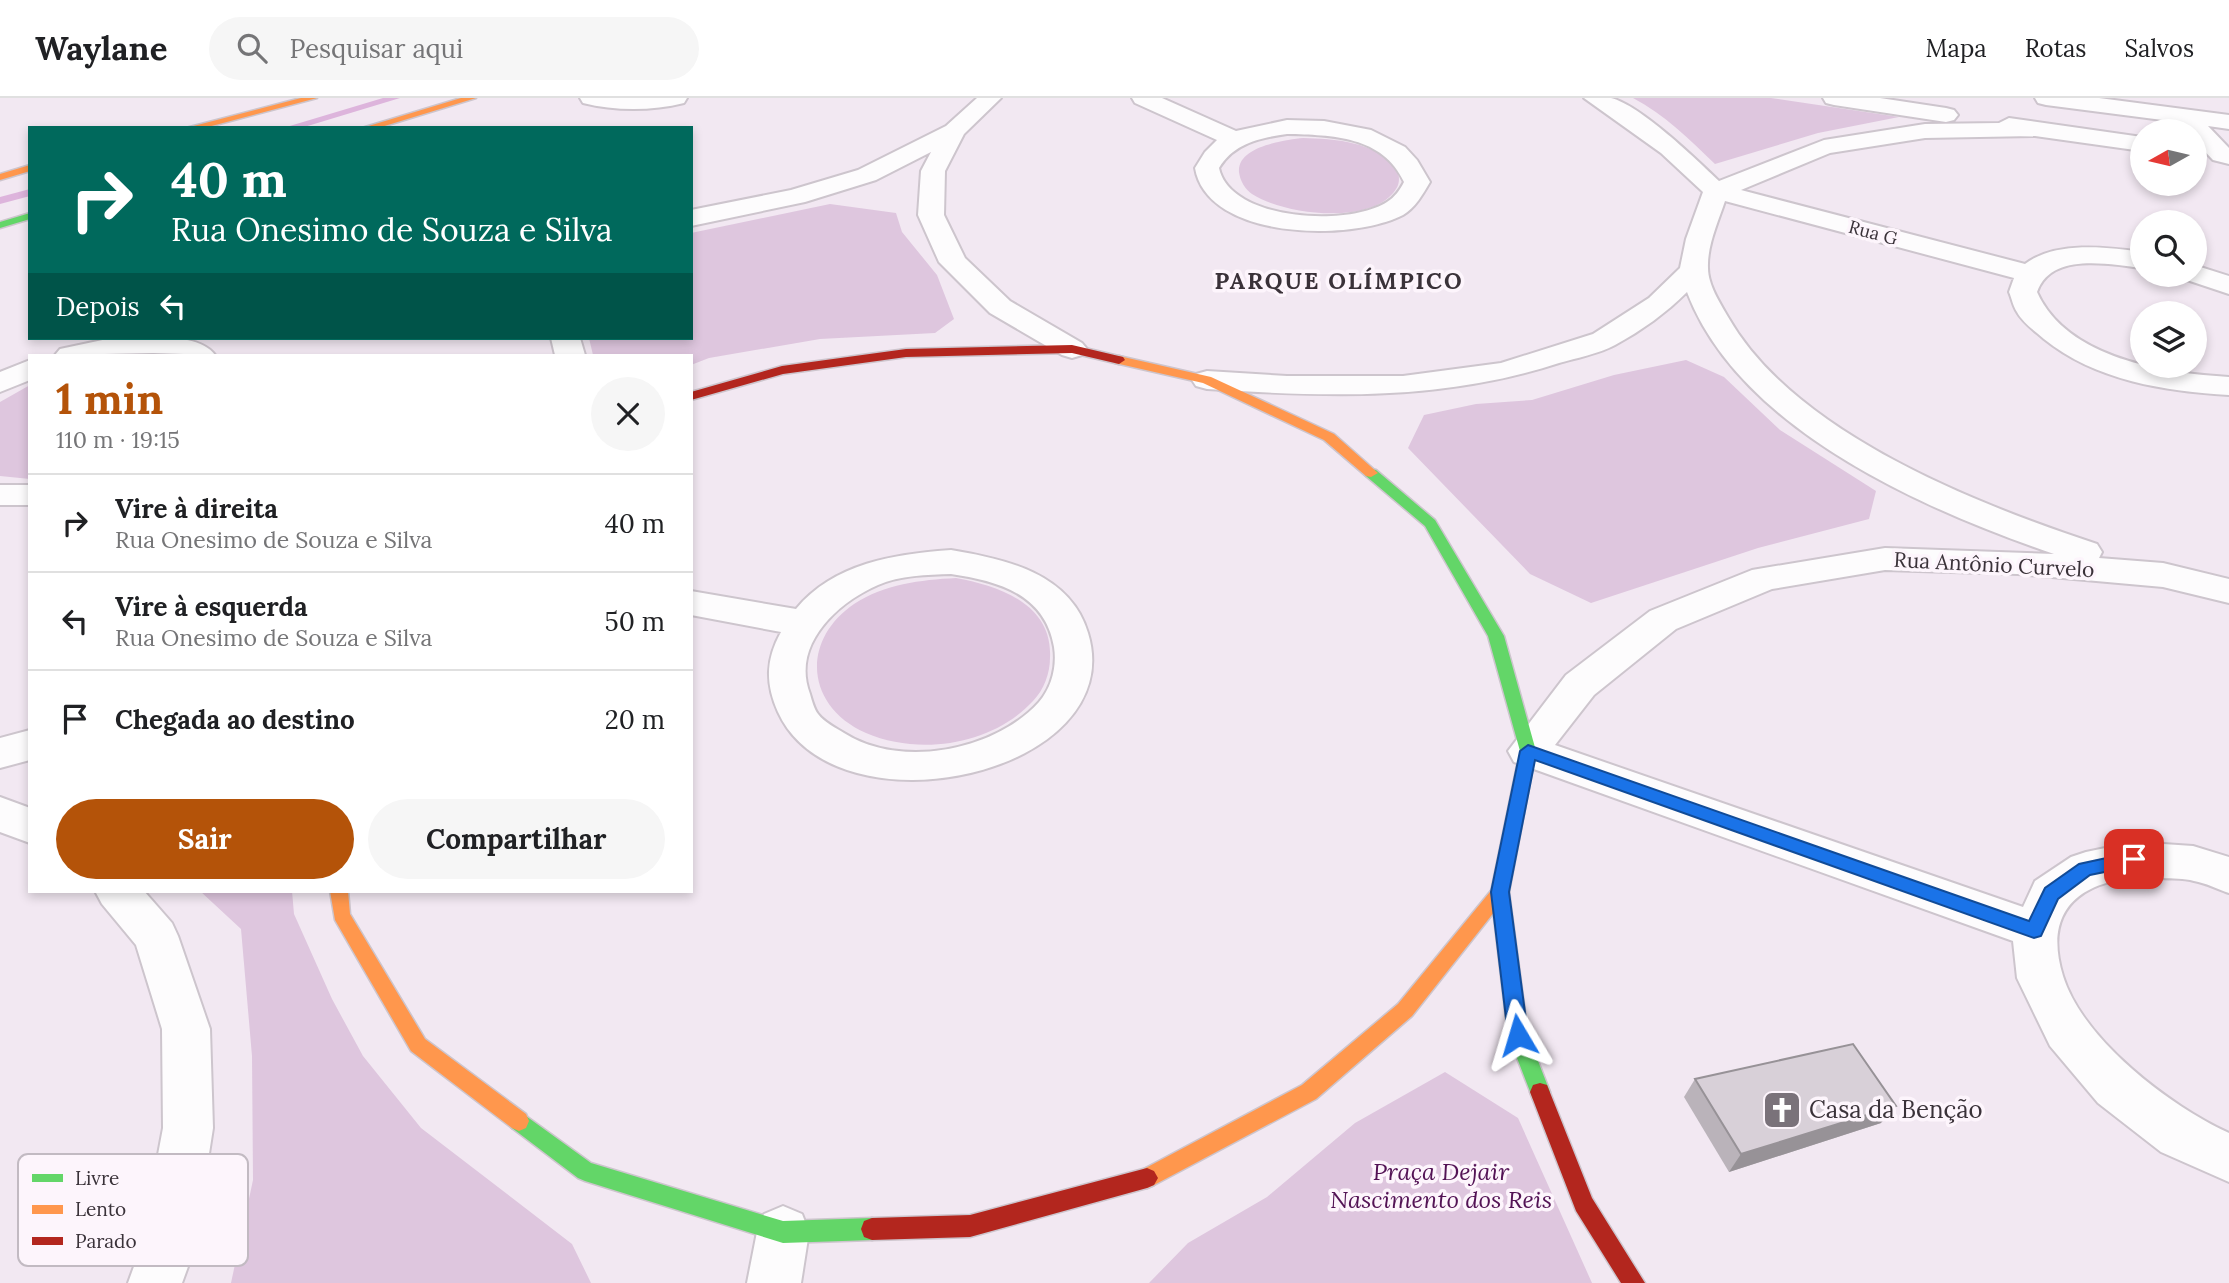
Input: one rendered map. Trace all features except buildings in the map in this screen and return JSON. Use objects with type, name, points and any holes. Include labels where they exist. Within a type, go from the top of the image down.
[{"type":"street","points":[[199,126],[312,98]]},
{"type":"street","points":[[374,126],[471,98]]},
{"type":"street","points":[[591,98],[631,102],[676,98]]},
{"type":"street","points":[[693,218],[796,197],[867,175],[954,131],[990,98]]},
{"type":"street","points":[[1143,98],[1234,139],[1258,131],[1318,127],[1376,140],[1398,152],[1412,166],[1417,181],[1410,196],[1394,209],[1366,219],[1330,224],[1291,222],[1256,214],[1228,201],[1211,185],[1207,168],[1215,152],[1234,139]]},
{"type":"street","points":[[1595,98],[1633,120],[1670,148],[1716,191]]},
{"type":"street","points":[[1834,98],[2130,142]]},
{"type":"street","points":[[2050,98],[2229,122]]},
{"type":"street","points":[[2185,116],[2227,156]]},
{"type":"street","points":[[1716,191],[1824,147],[1925,131],[2034,129]]},
{"type":"street","points":[[954,131],[933,171],[931,215],[953,262],[1000,307],[1072,349]]},
{"type":"street","points":[[2207,153],[2227,156]]},
{"type":"street","points":[[0,177],[28,169]]},
{"type":"street","points":[[693,395],[782,370],[906,353],[1072,349],[1207,380],[1287,385],[1403,385],[1505,371],[1603,340],[1659,304],[1694,270],[1716,191]]},
{"type":"street","name":"Rua G","points":[[1716,191],[2030,274]]},
{"type":"street","points":[[0,225],[28,217]]},
{"type":"street","points":[[2130,258],[2077,257],[2048,263],[2030,274],[2023,292],[2032,313],[2056,336],[2094,357],[2140,374],[2190,384],[2229,386]]},
{"type":"street","points":[[1694,270],[1712,320],[1754,374],[1823,431],[1917,486],[2033,536],[2164,575]]},
{"type":"street","points":[[2207,278],[2229,286]]},
{"type":"street","points":[[75,354],[116,346],[156,345],[198,354]]},
{"type":"street","points":[[0,383],[28,370]]},
{"type":"street","points":[[1207,380],[1329,438],[1430,523],[1496,636],[1528,751],[1500,892],[1518,1035],[1584,1204],[1634,1283]]},
{"type":"street","points":[[0,495],[28,495]]},
{"type":"street","name":"Rua Antônio Curvelo","points":[[1528,751],[1580,685],[1663,620],[1765,578],[1885,559],[2018,562],[2164,575],[2229,591]]},
{"type":"street","points":[[951,562],[992,569],[1027,583],[1056,606],[1071,634],[1074,666],[1062,698],[1033,730],[990,754],[938,766],[885,765],[839,750],[804,724],[786,691],[787,656],[803,623],[831,596],[866,577],[908,565],[951,562]]},
{"type":"street","points":[[693,603],[803,623]]},
{"type":"street","points":[[0,753],[28,746]]},
{"type":"street","points":[[1528,751],[2034,930]]},
{"type":"street","points":[[0,813],[28,826]]},
{"type":"street","points":[[2229,875],[2193,863],[2134,859],[2086,869],[2051,894],[2034,930],[2040,978],[2067,1031],[2115,1087],[2179,1135],[2229,1158]]},
{"type":"street","points":[[339,893],[341,915],[418,1045],[585,1171],[783,1232],[970,1226],[1145,1179],[1309,1091],[1405,1010],[1500,892]]},
{"type":"street","points":[[119,893],[156,936],[186,1029],[188,1128],[184,1154]]},
{"type":"street","points":[[774,1283],[783,1232]]},
{"type":"street","points":[[155,1283],[161,1266]]},
{"type":"green space","points":[[1633,98],[1771,98],[1899,117],[1818,133],[1715,164],[1666,120]]},
{"type":"green space","points":[[1303,138],[1354,143],[1377,152],[1396,169],[1399,182],[1396,189],[1385,201],[1368,208],[1327,213],[1285,207],[1266,201],[1247,190],[1239,172],[1240,163],[1246,156],[1264,146]]},
{"type":"green space","points":[[830,204],[896,213],[902,232],[937,275],[954,319],[935,333],[820,339],[709,358],[693,364],[693,354],[593,354],[589,340],[693,340],[693,233]]},
{"type":"green space","points":[[1686,360],[1724,377],[1780,430],[1876,491],[1869,519],[1758,548],[1591,603],[1530,574],[1408,448],[1424,415],[1476,404],[1532,400],[1614,375]]},
{"type":"green space","points":[[28,386],[28,479],[0,476],[0,402]]},
{"type":"green space","points":[[956,578],[1005,593],[1033,611],[1043,624],[1049,639],[1050,664],[1046,681],[1037,697],[1016,716],[997,728],[976,737],[932,745],[887,740],[846,722],[831,707],[822,691],[817,673],[818,654],[825,636],[837,619],[854,604],[878,592],[916,582]]},
{"type":"green space","points":[[202,893],[292,893],[294,914],[332,999],[363,1056],[421,1128],[572,1244],[591,1283],[231,1283],[235,1266],[248,1266],[248,1203],[253,1180],[252,1056],[241,929]]},
{"type":"green space","name":"Praça Dejair Nascimento dos Reis","points":[[1445,1072],[1518,1118],[1592,1283],[1149,1283],[1188,1243],[1267,1197],[1355,1123]]},
{"type":"waterway","points":[[295,126],[395,98]]},
{"type":"waterway","points":[[0,201],[28,193]]},
{"type":"traffic: fast","points":[[0,225],[28,217]]},
{"type":"traffic: fast","points":[[1371,473],[1430,523],[1496,636],[1528,751],[1500,892],[1518,1035],[1540,1092]]},
{"type":"traffic: fast","points":[[519,1121],[585,1171],[783,1232],[872,1229]]},
{"type":"traffic: slow","points":[[199,126],[312,98]]},
{"type":"traffic: slow","points":[[374,126],[471,98]]},
{"type":"traffic: slow","points":[[0,177],[28,169]]},
{"type":"traffic: slow","points":[[1119,360],[1207,380],[1329,437],[1371,473]]},
{"type":"traffic: slow","points":[[1147,1178],[1309,1092],[1405,1010],[1500,892]]},
{"type":"traffic: slow","points":[[339,893],[341,915],[418,1045],[519,1121]]},
{"type":"traffic: jam","points":[[693,395],[782,370],[906,353],[1072,349],[1119,360]]},
{"type":"traffic: jam","points":[[1540,1092],[1584,1204],[1634,1283]]},
{"type":"traffic: jam","points":[[872,1229],[970,1226],[1147,1178]]},
{"type":"place","name":"Casa da Benção","points":[[1782,1110]]},
{"type":"district","name":"PARQUE OLÍMPICO","points":[[1339,281]]},
{"type":"route","points":[[1518,1035],[1500,892],[1528,751],[2034,930],[2051,894],[2086,869],[2134,859]]}]
